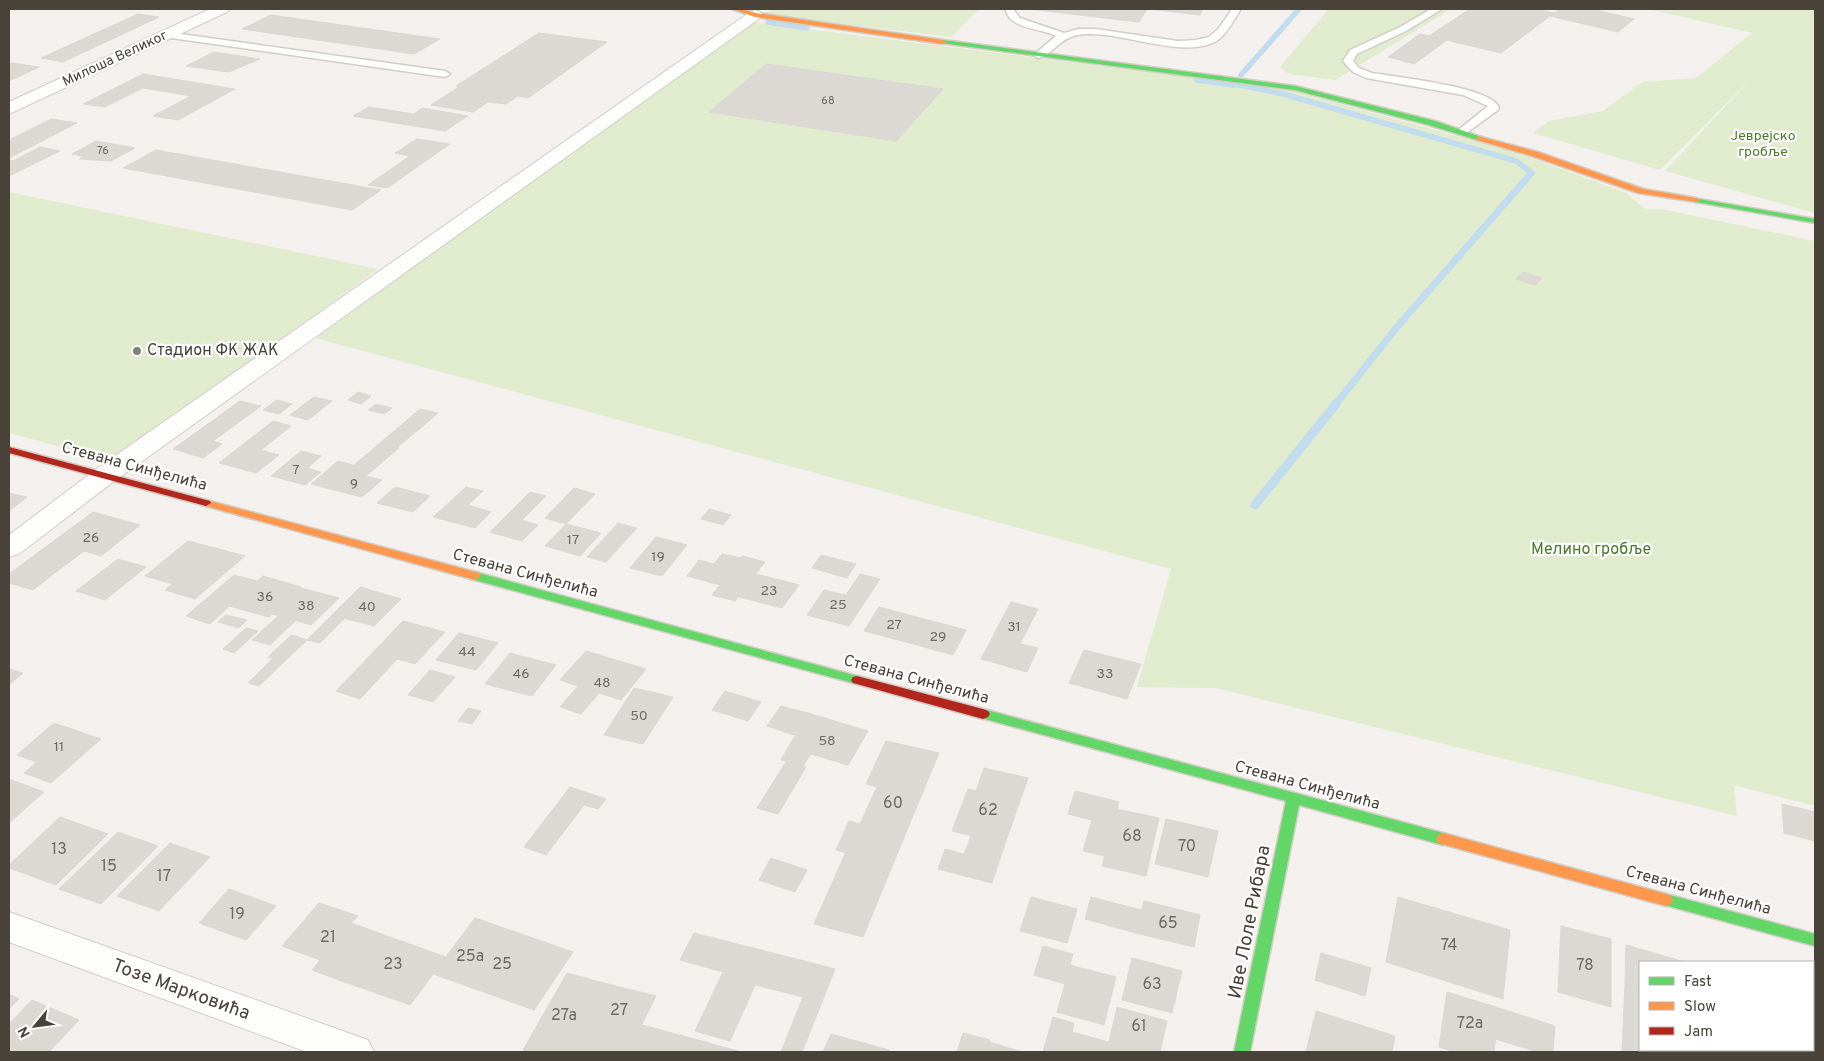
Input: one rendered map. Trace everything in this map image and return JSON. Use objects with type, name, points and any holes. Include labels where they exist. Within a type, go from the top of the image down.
[{"type":"street","name":"Милоша Великог","points":[[9,109],[222,9]]},
{"type":"street","points":[[735,9],[755,16],[1295,88],[1535,154],[1641,190],[1815,221]]},
{"type":"street","points":[[9,548],[104,476],[755,16]]},
{"type":"street","name":"Стевана Синђелића","points":[[9,450],[1815,940]]},
{"type":"street","name":"Иве Лоле Рибара","points":[[1242,1052],[1293,799]]},
{"type":"street","name":"Тозе Марковића","points":[[9,928],[354,1052]]},
{"type":"lane","points":[[1009,9],[1010,14],[1017,20],[1058,32],[1063,36]]},
{"type":"lane","points":[[1039,55],[1063,36],[1094,32],[1183,43],[1200,42],[1216,36],[1236,9]]},
{"type":"lane","points":[[1437,9],[1403,30],[1353,52],[1348,61],[1351,67],[1370,76],[1465,92],[1494,104],[1494,108],[1487,114],[1460,132]]},
{"type":"lane","points":[[167,35],[445,74]]},
{"type":"green space","points":[[774,9],[979,9],[951,37],[762,14]]},
{"type":"green space","points":[[1329,9],[1451,9],[1335,80],[1289,74],[1280,67]]},
{"type":"green space","name":"Јеврејско гробље","points":[[1648,9],[1815,9],[1815,213],[1665,171],[1754,76],[1660,170],[1533,133],[1549,121],[1603,111],[1642,82],[1696,78],[1752,33]]},
{"type":"green space","name":"Мелино гробље","points":[[742,21],[1286,89],[1515,152],[1626,193],[1645,209],[1661,209],[1815,241],[1815,806],[1734,785],[1737,816],[1216,688],[1137,687],[1171,569],[315,338]]},
{"type":"green space","name":"Стадион ФК ЖАК","points":[[9,192],[378,269],[113,461],[9,433]]},
{"type":"building","points":[[1028,9],[1147,9],[1139,22]]},
{"type":"building","points":[[1147,9],[1203,9],[1200,15]]},
{"type":"building","points":[[1470,9],[1534,9],[1554,13],[1501,53],[1429,36]]},
{"type":"building","points":[[1560,9],[1599,9],[1596,10],[1634,19],[1618,32],[1550,16]]},
{"type":"building","points":[[138,14],[159,17],[63,62],[41,58]]},
{"type":"building","points":[[271,15],[440,39],[414,54],[242,29]]},
{"type":"building","points":[[539,33],[607,42],[528,98],[518,96],[506,104],[488,102],[473,112],[431,105],[459,87],[456,86]]},
{"type":"building","points":[[1420,34],[1447,40],[1414,64],[1388,57]]},
{"type":"building","points":[[214,52],[260,59],[229,72],[186,66]]},
{"type":"building","points":[[9,64],[39,67],[9,81]]},
{"type":"building","points":[[766,64],[943,89],[896,141],[709,112]]},
{"type":"building","points":[[143,74],[235,89],[178,120],[153,116],[191,96],[143,88],[105,107],[83,104]]},
{"type":"building","points":[[369,107],[414,114],[422,108],[468,116],[445,131],[353,116]]},
{"type":"building","points":[[51,119],[77,123],[9,158],[9,140]]},
{"type":"building","points":[[417,139],[450,144],[387,188],[368,185],[410,156],[395,153]]},
{"type":"building","points":[[96,141],[135,148],[111,161],[79,159],[83,156],[72,154]]},
{"type":"building","points":[[40,147],[60,151],[9,176],[9,160],[13,161]]},
{"type":"building","points":[[156,150],[381,190],[352,210],[123,168]]},
{"type":"building","points":[[1523,272],[1542,278],[1535,285],[1516,279]]},
{"type":"building","points":[[358,392],[371,396],[361,404],[348,400]]},
{"type":"building","points":[[314,397],[332,401],[308,420],[290,415]]},
{"type":"building","points":[[277,400],[292,404],[279,414],[263,410]]},
{"type":"building","points":[[240,401],[261,406],[213,441],[222,444],[203,458],[173,449]]},
{"type":"building","points":[[376,404],[392,408],[384,414],[368,410]]},
{"type":"building","points":[[420,409],[438,413],[398,447],[380,443]]},
{"type":"building","points":[[273,421],[291,426],[261,450],[279,455],[256,473],[219,463]]},
{"type":"building","points":[[380,443],[399,448],[366,476],[347,471]]},
{"type":"building","points":[[301,451],[321,456],[307,468],[321,472],[305,485],[271,476]]},
{"type":"building","points":[[338,461],[353,465],[326,488],[311,484]]},
{"type":"building","points":[[347,471],[382,480],[362,497],[326,488]]},
{"type":"building","points":[[395,487],[430,496],[413,512],[377,503]]},
{"type":"building","points":[[466,487],[483,491],[468,505],[451,501]]},
{"type":"building","points":[[574,488],[595,494],[566,524],[545,518]]},
{"type":"building","points":[[530,492],[546,496],[522,520],[506,516]]},
{"type":"building","points":[[9,493],[27,497],[9,511]]},
{"type":"building","points":[[451,501],[491,512],[475,528],[433,517]]},
{"type":"building","points":[[709,509],[731,515],[723,525],[701,519]]},
{"type":"building","points":[[93,512],[140,525],[101,556],[84,551],[56,572],[24,563]]},
{"type":"building","points":[[506,516],[538,525],[522,541],[490,532]]},
{"type":"building","points":[[618,523],[637,528],[606,562],[587,557]]},
{"type":"building","points":[[566,524],[601,533],[580,556],[545,546]]},
{"type":"building","points":[[656,537],[687,545],[662,576],[630,568]]},
{"type":"building","points":[[188,541],[215,548],[173,584],[145,576]]},
{"type":"building","points":[[215,548],[245,556],[195,599],[165,590]]},
{"type":"building","points":[[722,554],[741,558],[720,585],[687,576],[699,560],[714,564]]},
{"type":"building","points":[[821,555],[856,564],[847,578],[812,568]]},
{"type":"building","points":[[742,556],[765,562],[735,601],[712,595]]},
{"type":"building","points":[[118,559],[146,567],[105,600],[76,591]]},
{"type":"building","points":[[24,563],[56,572],[33,590],[9,583],[9,574]]},
{"type":"building","points":[[756,574],[799,585],[782,608],[739,597]]},
{"type":"building","points":[[860,574],[880,579],[849,626],[807,615],[824,590],[846,595]]},
{"type":"building","points":[[234,575],[257,581],[210,624],[186,616]]},
{"type":"building","points":[[263,576],[301,587],[269,617],[229,606]]},
{"type":"building","points":[[360,587],[401,599],[374,626],[332,615]]},
{"type":"building","points":[[301,588],[339,598],[311,625],[272,614]]},
{"type":"building","points":[[1011,602],[1038,609],[1020,644],[1038,648],[1027,672],[981,659]]},
{"type":"building","points":[[879,607],[924,619],[910,643],[864,631]]},
{"type":"building","points":[[226,615],[247,620],[239,628],[218,622]]},
{"type":"building","points":[[332,615],[345,618],[320,643],[307,640]]},
{"type":"building","points":[[278,616],[295,621],[270,645],[252,640]]},
{"type":"building","points":[[924,619],[966,630],[953,655],[910,643]]},
{"type":"building","points":[[403,621],[445,632],[415,664],[397,659],[360,699],[336,691]]},
{"type":"building","points":[[246,628],[258,631],[234,653],[223,649]]},
{"type":"building","points":[[459,633],[498,643],[476,670],[436,660]]},
{"type":"building","points":[[291,635],[307,640],[284,662],[268,657]]},
{"type":"building","points":[[1084,650],[1141,664],[1127,699],[1069,683]]},
{"type":"building","points":[[586,651],[646,669],[621,700],[599,693],[581,714],[560,707],[578,686],[560,680]]},
{"type":"building","points":[[510,653],[556,665],[532,696],[485,684]]},
{"type":"building","points":[[273,658],[284,662],[259,686],[248,683]]},
{"type":"building","points":[[9,669],[23,673],[9,685]]},
{"type":"building","points":[[430,670],[455,677],[433,702],[408,695]]},
{"type":"building","points":[[634,688],[673,697],[643,744],[604,735]]},
{"type":"building","points":[[725,691],[761,702],[748,721],[712,710]]},
{"type":"building","points":[[781,706],[808,713],[794,735],[767,726]]},
{"type":"building","points":[[468,708],[481,711],[472,724],[458,721]]},
{"type":"building","points":[[808,713],[868,731],[848,765],[811,754],[803,766],[781,760]]},
{"type":"building","points":[[54,723],[101,739],[51,783],[24,773],[37,762],[17,755]]},
{"type":"building","points":[[886,741],[939,753],[893,864],[836,850],[849,821],[860,824],[877,787],[866,784]]},
{"type":"building","points":[[786,762],[806,767],[778,814],[757,808]]},
{"type":"building","points":[[984,768],[1028,778],[1005,844],[952,831],[968,789],[976,791]]},
{"type":"building","points":[[9,779],[44,792],[9,823]]},
{"type":"building","points":[[570,787],[606,799],[598,809],[584,805],[546,855],[524,847]]},
{"type":"building","points":[[1075,791],[1119,802],[1105,856],[1083,851],[1092,820],[1068,814]]},
{"type":"building","points":[[1782,804],[1815,812],[1815,841],[1784,833]]},
{"type":"building","points":[[1116,809],[1159,818],[1146,876],[1102,866]]},
{"type":"building","points":[[60,817],[108,834],[56,885],[9,868],[9,865]]},
{"type":"building","points":[[1166,819],[1218,831],[1208,877],[1155,864]]},
{"type":"building","points":[[118,832],[158,846],[101,904],[59,889]]},
{"type":"building","points":[[971,836],[1005,844],[992,883],[938,869],[945,849],[964,854]]},
{"type":"building","points":[[170,843],[210,857],[159,911],[117,896]]},
{"type":"building","points":[[846,852],[893,864],[863,937],[814,924]]},
{"type":"building","points":[[771,858],[807,870],[795,892],[759,880]]},
{"type":"building","points":[[229,889],[276,906],[246,940],[199,923]]},
{"type":"building","points":[[1031,897],[1077,909],[1067,943],[1020,931]]},
{"type":"building","points":[[1091,897],[1141,910],[1136,933],[1085,919]]},
{"type":"building","points":[[1398,897],[1510,930],[1503,999],[1386,962]]},
{"type":"building","points":[[1144,901],[1200,915],[1194,947],[1136,933]]},
{"type":"building","points":[[319,903],[358,916],[351,923],[373,931],[336,979],[312,970],[320,960],[282,946]]},
{"type":"building","points":[[475,918],[573,952],[534,1010],[433,974]]},
{"type":"building","points":[[1561,926],[1611,939],[1611,1007],[1558,992]]},
{"type":"building","points":[[373,931],[446,957],[410,1005],[336,979]]},
{"type":"building","points":[[694,933],[816,964],[803,997],[755,985],[730,1041],[695,1031],[723,972],[680,960]]},
{"type":"building","points":[[1626,945],[1682,961],[1639,961],[1639,989],[1625,984]]},
{"type":"building","points":[[1043,946],[1073,954],[1070,965],[1116,977],[1104,1025],[1057,1012],[1065,984],[1034,975]]},
{"type":"building","points":[[1321,953],[1371,968],[1365,996],[1315,980]]},
{"type":"building","points":[[1132,958],[1182,971],[1172,1013],[1122,1000]]},
{"type":"building","points":[[816,964],[835,969],[802,1052],[781,1052]]},
{"type":"building","points":[[567,973],[604,983],[567,1052],[530,1052],[523,1050]]},
{"type":"building","points":[[604,983],[656,996],[628,1052],[576,1052],[568,1050]]},
{"type":"building","points":[[1625,984],[1639,989],[1639,1051],[1665,1052],[1622,1051]]},
{"type":"building","points":[[1447,992],[1499,1008],[1494,1052],[1455,1052],[1439,1047]]},
{"type":"building","points":[[9,994],[19,999],[9,1009]]},
{"type":"building","points":[[32,1000],[79,1020],[49,1052],[9,1052],[9,1024]]},
{"type":"building","points":[[1814,1004],[1815,1052],[1800,1052],[1814,1051]]},
{"type":"building","points":[[1117,1007],[1167,1021],[1160,1052],[1043,1052],[1053,1017],[1074,1023],[1072,1032],[1109,1042]]},
{"type":"building","points":[[1499,1008],[1555,1026],[1553,1052],[1538,1052],[1495,1039]]},
{"type":"building","points":[[1316,1011],[1395,1036],[1392,1052],[1306,1052]]},
{"type":"building","points":[[642,1025],[702,1041],[697,1052],[628,1052]]},
{"type":"building","points":[[963,1033],[990,1040],[986,1052],[957,1052]]},
{"type":"building","points":[[831,1034],[889,1050],[888,1052],[823,1052]]},
{"type":"building","points":[[702,1041],[741,1052],[697,1052]]},
{"type":"building","points":[[989,1042],[1023,1052],[986,1052]]},
{"type":"building","points":[[1665,1051],[1715,1051],[1715,1052]]},
{"type":"waterway","points":[[1241,75],[1299,9]]},
{"type":"waterway","points":[[768,22],[807,28]]},
{"type":"waterway","points":[[1197,80],[1234,85]]},
{"type":"waterway","points":[[1235,84],[1283,94],[1516,161],[1532,173],[1528,177]]},
{"type":"waterway","points":[[1335,405],[1397,327],[1528,177]]},
{"type":"waterway","points":[[1255,505],[1336,404]]},
{"type":"traffic: fast","points":[[943,42],[1295,88],[1432,123],[1480,138]]},
{"type":"traffic: fast","points":[[1696,200],[1815,221]]},
{"type":"traffic: fast","points":[[475,576],[857,680]]},
{"type":"traffic: fast","points":[[983,714],[1443,839]]},
{"type":"traffic: fast","points":[[1242,1052],[1293,799]]},
{"type":"traffic: fast","points":[[1666,900],[1815,940]]},
{"type":"traffic: slow","points":[[735,9],[755,15],[943,42]]},
{"type":"traffic: slow","points":[[1480,138],[1535,154],[1641,191],[1696,200]]},
{"type":"traffic: slow","points":[[206,503],[475,576]]},
{"type":"traffic: slow","points":[[1443,839],[1666,900]]},
{"type":"traffic: jam","points":[[9,450],[206,503]]},
{"type":"traffic: jam","points":[[857,680],[983,714]]},
{"type":"place","name":"Стадион ФК ЖАК","points":[[137,351]]}]
